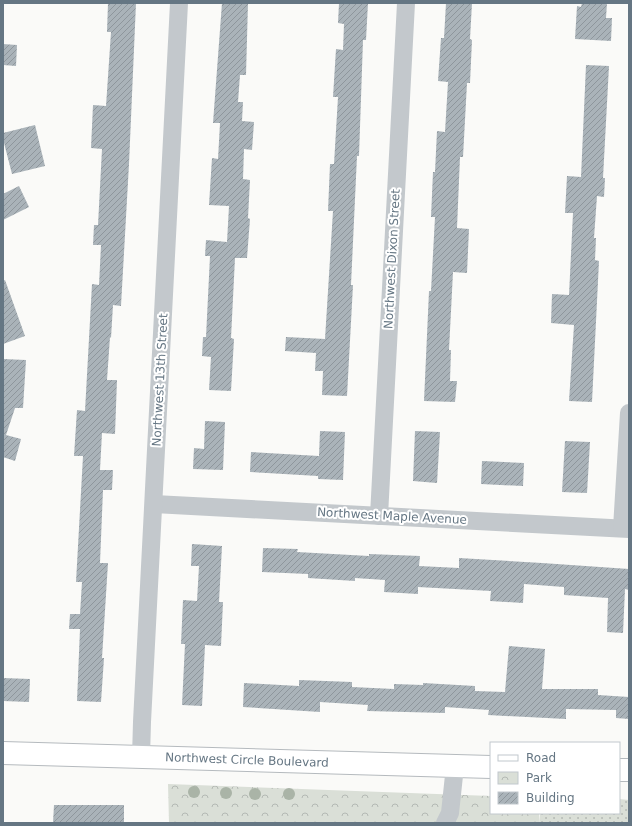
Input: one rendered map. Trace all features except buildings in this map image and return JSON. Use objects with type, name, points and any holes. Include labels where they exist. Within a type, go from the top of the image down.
[{"type":"main road","name":"Northwest Circle Boulevard","points":[[3,753],[490,767]]},
{"type":"street","name":"Northwest 13th Street","points":[[141,757],[179,3]]},
{"type":"street","name":"Northwest Dixon Street","points":[[379,516],[406,3]]},
{"type":"street","points":[[626,529],[629,414]]},
{"type":"street","name":"Northwest Maple Avenue","points":[[154,504],[626,529]]},
{"type":"street","points":[[445,823],[450,813],[455,766]]},
{"type":"green space","points":[[168,784],[490,796],[490,814],[539,814],[539,823],[169,823]]},
{"type":"green space","points":[[620,799],[629,800],[629,823],[539,823],[540,814],[620,814]]}]
